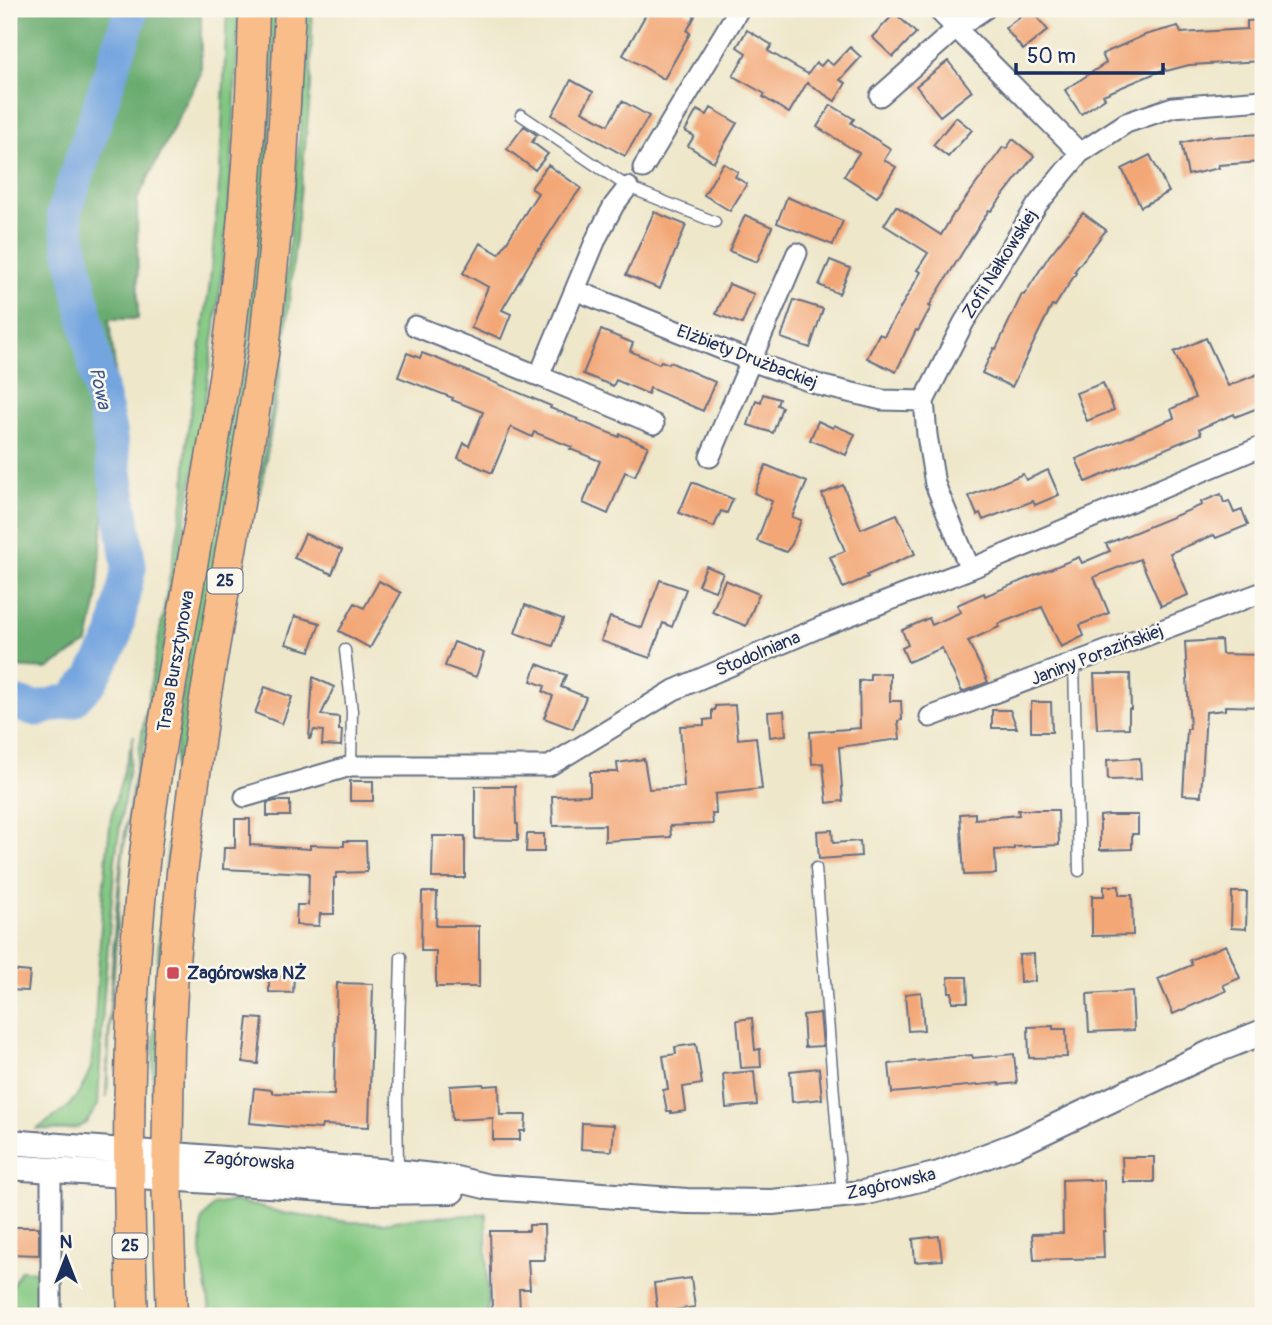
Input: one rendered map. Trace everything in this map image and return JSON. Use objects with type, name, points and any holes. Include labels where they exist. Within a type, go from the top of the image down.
[{"type":"main road","name":"Trasa Bursztynowa","points":[[133,1316],[129,1164],[134,998],[145,857],[233,314],[252,90],[254,9]]},
{"type":"main road","name":"Trasa Bursztynowa","points":[[172,1316],[167,1166],[170,1035],[182,873],[204,705],[265,341],[281,179],[290,9]]},
{"type":"street","points":[[643,168],[739,9]]},
{"type":"street","points":[[937,9],[1080,153]]},
{"type":"street","points":[[880,96],[957,28],[985,9]]},
{"type":"street","name":"Zofii Nałkowskiej","points":[[924,401],[964,321],[1017,235],[1037,205],[1080,153],[1126,123],[1173,107],[1263,100]]},
{"type":"street","points":[[539,376],[597,237],[614,205],[628,187]]},
{"type":"street","points":[[710,457],[797,253]]},
{"type":"street","name":"Elżbiety Drużbackiej","points":[[576,290],[751,361],[823,386],[882,400],[924,401]]},
{"type":"street","points":[[415,326],[654,424]]},
{"type":"street","points":[[924,401],[935,484],[970,569]]},
{"type":"street","name":"Stodolniana","points":[[245,797],[351,766],[549,766],[674,690],[1263,446]]},
{"type":"street","name":"Janiny Porazińskiej","points":[[930,717],[1263,592]]},
{"type":"street","name":"Zagórowska","points":[[9,1142],[129,1164],[167,1166],[356,1192],[398,1182],[452,1178],[489,1187],[687,1201],[740,1203],[800,1200],[842,1196],[901,1184],[970,1163],[1039,1135],[1210,1053],[1263,1032]]},
{"type":"street","name":"Zagórowska","points":[[9,1167],[51,1170],[129,1164]]},
{"type":"street","points":[[51,1170],[51,1316]]},
{"type":"lane","points":[[522,115],[628,187],[715,222]]},
{"type":"lane","points":[[345,650],[352,711],[351,766]]},
{"type":"lane","points":[[1074,663],[1079,871]]},
{"type":"lane","points":[[816,868],[842,1196]]},
{"type":"lane","points":[[398,1182],[397,1099],[401,957]]},
{"type":"green space","points":[[9,9],[201,9],[201,73],[137,200],[138,319],[109,319],[115,367],[97,600],[88,643],[47,669],[9,667]]},
{"type":"green space","points":[[227,9],[239,9],[231,182],[220,290],[200,435],[151,716],[129,813],[122,860],[106,1097],[113,954],[123,847],[185,491],[187,436],[209,290],[220,176]]},
{"type":"green space","points":[[267,9],[277,9],[265,223],[155,1091],[152,1092],[158,955],[177,740]]},
{"type":"green space","points":[[305,9],[312,9],[311,86],[284,352],[263,478],[255,511],[252,511],[266,443],[279,354],[304,87]]},
{"type":"green space","points":[[134,735],[115,859],[98,1105],[86,1123],[77,1128],[37,1129],[67,1108],[81,1090],[91,1068],[111,817]]},
{"type":"green space","points":[[235,1201],[287,1214],[349,1222],[384,1223],[412,1218],[486,1214],[488,1316],[211,1316],[201,1252],[202,1220],[214,1205]]},
{"type":"green space","points":[[21,1270],[44,1274],[43,1316],[9,1316],[9,1285],[12,1286]]},
{"type":"building","points":[[649,9],[681,9],[695,16],[687,31],[690,33],[664,79],[623,55]]},
{"type":"building","points":[[1030,9],[1048,30],[1023,50],[1005,28]]},
{"type":"building","points":[[895,13],[916,33],[893,57],[872,37]]},
{"type":"building","points":[[1263,20],[1263,61],[1165,69],[1103,95],[1105,98],[1081,114],[1065,90],[1106,63],[1102,54],[1145,35],[1178,26],[1181,33],[1247,29],[1247,21]]},
{"type":"building","points":[[747,30],[772,45],[768,51],[808,74],[816,63],[821,66],[826,60],[833,65],[850,47],[861,57],[840,80],[846,83],[835,101],[807,83],[789,113],[763,97],[765,94],[733,76],[746,53],[737,47]]},
{"type":"building","points":[[948,61],[972,91],[940,116],[916,86]]},
{"type":"building","points":[[571,80],[593,92],[582,111],[608,125],[622,101],[649,116],[625,156],[552,115]]},
{"type":"building","points":[[831,105],[854,119],[851,123],[891,149],[884,160],[896,167],[877,197],[844,176],[859,153],[817,127]]},
{"type":"building","points":[[711,108],[737,123],[714,162],[688,146],[694,136],[685,131],[697,110],[707,115]]},
{"type":"building","points":[[956,117],[972,130],[948,157],[933,145]]},
{"type":"building","points":[[524,126],[537,135],[532,142],[548,154],[535,170],[507,149]]},
{"type":"building","points":[[1263,134],[1263,162],[1218,165],[1219,168],[1188,175],[1181,143],[1211,136]]},
{"type":"building","points":[[1013,139],[1034,156],[991,211],[989,210],[929,306],[931,307],[918,331],[916,330],[896,372],[867,358],[879,334],[884,336],[921,272],[917,270],[928,253],[884,225],[896,206],[941,235],[1003,147],[1006,149]]},
{"type":"building","points":[[1150,155],[1169,192],[1141,207],[1122,169]]},
{"type":"building","points":[[723,163],[738,172],[735,177],[747,184],[730,211],[704,195]]},
{"type":"building","points":[[548,165],[581,188],[538,249],[502,310],[511,314],[501,339],[488,333],[487,335],[471,328],[488,287],[463,273],[480,243],[499,254],[538,193],[531,188]]},
{"type":"building","points":[[787,197],[843,221],[833,245],[777,223]]},
{"type":"building","points":[[654,212],[686,225],[660,289],[626,275]]},
{"type":"building","points":[[1083,213],[1106,230],[1074,272],[1076,273],[1055,306],[1052,305],[1012,387],[982,373],[1022,294],[1024,295],[1049,256]]},
{"type":"building","points":[[745,215],[772,227],[757,262],[729,251]]},
{"type":"building","points":[[830,260],[850,268],[839,294],[819,285]]},
{"type":"building","points":[[729,284],[754,294],[742,324],[716,314]]},
{"type":"building","points":[[794,300],[823,309],[810,348],[781,338]]},
{"type":"building","points":[[601,330],[633,343],[630,351],[659,364],[661,361],[670,362],[715,382],[703,411],[650,388],[648,394],[616,380],[613,386],[583,374]]},
{"type":"building","points":[[1206,338],[1228,386],[1263,372],[1263,406],[1235,417],[1234,414],[1199,429],[1201,434],[1086,482],[1076,459],[1174,418],[1171,409],[1195,398],[1174,352]]},
{"type":"building","points":[[407,353],[420,358],[422,353],[438,359],[551,406],[550,408],[577,420],[648,446],[635,476],[625,472],[608,514],[583,503],[600,461],[534,432],[532,437],[511,427],[492,473],[458,458],[464,443],[469,446],[483,412],[398,377]]},
{"type":"building","points":[[1103,383],[1114,410],[1087,421],[1076,393]]},
{"type":"building","points":[[763,394],[779,399],[777,405],[782,407],[773,433],[748,425],[756,400],[761,402]]},
{"type":"building","points":[[818,421],[855,434],[846,455],[810,440]]},
{"type":"building","points":[[766,465],[807,482],[792,517],[801,520],[786,552],[757,541],[772,501],[754,493]]},
{"type":"building","points":[[1048,470],[1059,495],[1035,505],[1033,501],[983,520],[980,513],[977,515],[969,496],[1023,474],[1026,480]]},
{"type":"building","points":[[692,482],[733,499],[727,513],[721,511],[714,527],[679,513]]},
{"type":"building","points":[[843,485],[861,529],[897,514],[915,554],[843,588],[830,557],[845,551],[822,494]]},
{"type":"building","points":[[1221,494],[1224,503],[1229,501],[1234,513],[1242,510],[1248,525],[1170,553],[1188,595],[1161,606],[1140,559],[1094,577],[1109,613],[1080,625],[1084,636],[1061,647],[1042,607],[998,624],[999,627],[968,641],[988,682],[962,692],[942,648],[908,662],[902,648],[908,645],[902,630],[929,618],[932,625],[961,612],[957,605],[1079,557],[1082,563],[1110,551],[1106,544],[1202,505],[1201,502]]},
{"type":"building","points":[[305,534],[342,550],[332,574],[294,558]]},
{"type":"building","points":[[706,566],[723,573],[715,591],[698,585]]},
{"type":"building","points":[[660,580],[686,589],[672,627],[663,623],[650,658],[601,641],[610,617],[642,628]]},
{"type":"building","points":[[725,580],[759,594],[746,626],[712,612]]},
{"type":"building","points":[[379,581],[401,593],[370,648],[339,631],[355,603],[364,608]]},
{"type":"building","points":[[525,605],[563,619],[553,646],[515,633]]},
{"type":"building","points":[[295,616],[320,623],[310,651],[286,644]]},
{"type":"building","points":[[1221,640],[1222,654],[1263,655],[1263,707],[1225,706],[1225,710],[1206,712],[1201,796],[1183,795],[1187,729],[1190,729],[1185,642]]},
{"type":"building","points":[[454,642],[484,653],[476,677],[445,666]]},
{"type":"building","points":[[537,664],[566,675],[561,687],[586,697],[573,729],[544,718],[553,696],[543,692],[545,686],[531,681]]},
{"type":"building","points":[[890,673],[890,701],[901,701],[902,720],[898,721],[900,739],[839,747],[843,801],[827,803],[823,763],[812,764],[810,732],[860,728],[859,681],[870,680],[870,674]]},
{"type":"building","points":[[1094,674],[1130,674],[1129,728],[1097,729]]},
{"type":"building","points":[[313,677],[334,687],[321,715],[339,717],[341,746],[322,745],[323,731],[314,730],[309,739]]},
{"type":"building","points":[[265,687],[292,697],[282,724],[255,713]]},
{"type":"building","points":[[1031,702],[1051,702],[1052,732],[1031,732]]},
{"type":"building","points":[[735,705],[738,739],[756,737],[762,789],[715,794],[716,814],[712,814],[713,824],[670,826],[671,837],[605,841],[605,825],[553,826],[552,796],[590,795],[590,772],[618,772],[617,763],[644,759],[649,789],[684,787],[680,726],[704,725],[704,720],[712,719],[715,706]]},
{"type":"building","points":[[992,710],[1010,710],[1017,728],[992,728]]},
{"type":"building","points":[[784,711],[786,735],[770,737],[768,712]]},
{"type":"building","points":[[1140,758],[1141,779],[1108,780],[1107,760]]},
{"type":"building","points":[[350,781],[373,781],[373,801],[350,801]]},
{"type":"building","points":[[475,786],[515,786],[518,840],[475,839]]},
{"type":"building","points":[[290,801],[290,816],[267,816],[267,803]]},
{"type":"building","points":[[1018,810],[1058,810],[1059,845],[995,850],[996,874],[964,875],[960,814],[975,813],[975,819],[1019,815]]},
{"type":"building","points":[[1138,815],[1138,834],[1132,834],[1132,849],[1100,850],[1100,816]]},
{"type":"building","points":[[235,819],[250,819],[250,845],[310,849],[310,845],[344,846],[344,841],[366,841],[367,872],[336,873],[334,914],[320,914],[319,926],[296,925],[297,905],[308,905],[309,873],[223,869],[224,848],[235,848]]},
{"type":"building","points":[[832,830],[833,843],[860,841],[861,856],[819,859],[817,831]]},
{"type":"building","points":[[527,834],[544,834],[544,852],[526,852]]},
{"type":"building","points":[[433,836],[465,836],[465,878],[432,878]]},
{"type":"building","points":[[1104,886],[1119,886],[1119,895],[1132,895],[1133,935],[1092,936],[1092,896],[1104,896]]},
{"type":"building","points":[[422,892],[437,892],[436,926],[479,926],[479,987],[436,987],[436,951],[421,951]]},
{"type":"building","points":[[1232,892],[1247,892],[1246,929],[1231,928]]},
{"type":"building","points":[[1226,945],[1240,978],[1223,985],[1226,991],[1173,1014],[1158,979],[1192,965],[1190,960]]},
{"type":"building","points":[[1034,954],[1035,981],[1020,982],[1019,955]]},
{"type":"building","points":[[9,970],[30,972],[28,991],[9,990]]},
{"type":"building","points":[[269,976],[294,977],[293,993],[269,992]]},
{"type":"building","points":[[948,977],[967,977],[968,1002],[952,1002]]},
{"type":"building","points":[[337,983],[373,984],[369,1127],[322,1125],[321,1129],[250,1123],[254,1088],[272,1090],[272,1093],[334,1095]]},
{"type":"building","points":[[1132,991],[1134,1030],[1089,1032],[1087,994]]},
{"type":"building","points":[[921,992],[924,1030],[908,1031],[905,994]]},
{"type":"building","points":[[820,1013],[823,1046],[805,1047],[803,1015]]},
{"type":"building","points":[[248,1018],[263,1019],[258,1064],[243,1062]]},
{"type":"building","points":[[752,1018],[755,1050],[760,1049],[761,1067],[741,1068],[737,1020]]},
{"type":"building","points":[[1053,1026],[1053,1029],[1066,1029],[1067,1057],[1029,1058],[1028,1027]]},
{"type":"building","points":[[696,1044],[702,1084],[683,1087],[686,1111],[671,1113],[667,1111],[663,1090],[668,1089],[663,1056],[676,1054],[675,1047]]},
{"type":"building","points":[[1014,1054],[1017,1083],[892,1093],[889,1064],[972,1055],[973,1058]]},
{"type":"building","points":[[819,1068],[822,1099],[792,1102],[790,1071]]},
{"type":"building","points":[[754,1071],[757,1105],[726,1108],[723,1074]]},
{"type":"building","points":[[499,1085],[500,1115],[526,1115],[525,1131],[520,1131],[520,1140],[493,1140],[493,1118],[452,1120],[450,1086]]},
{"type":"building","points":[[582,1123],[614,1125],[612,1151],[581,1149]]},
{"type":"building","points":[[1122,1157],[1154,1157],[1154,1182],[1123,1182]]},
{"type":"building","points":[[1062,1180],[1104,1180],[1104,1258],[1034,1260],[1032,1234],[1063,1233]]},
{"type":"building","points":[[529,1225],[544,1225],[545,1260],[528,1260],[530,1289],[519,1289],[520,1312],[492,1312],[490,1231],[529,1231]]},
{"type":"building","points":[[9,1227],[39,1227],[39,1255],[9,1254]]},
{"type":"building","points":[[939,1236],[942,1260],[915,1262],[913,1239]]},
{"type":"building","points":[[691,1278],[695,1307],[674,1310],[675,1316],[658,1316],[654,1283]]},
{"type":"waterway","name":"Powa","points":[[9,702],[37,709],[72,700],[91,680],[114,638],[129,567],[109,432],[64,213],[132,9]]},
{"type":"place","name":"Zagórowska NŻ","points":[[173,973]]}]
